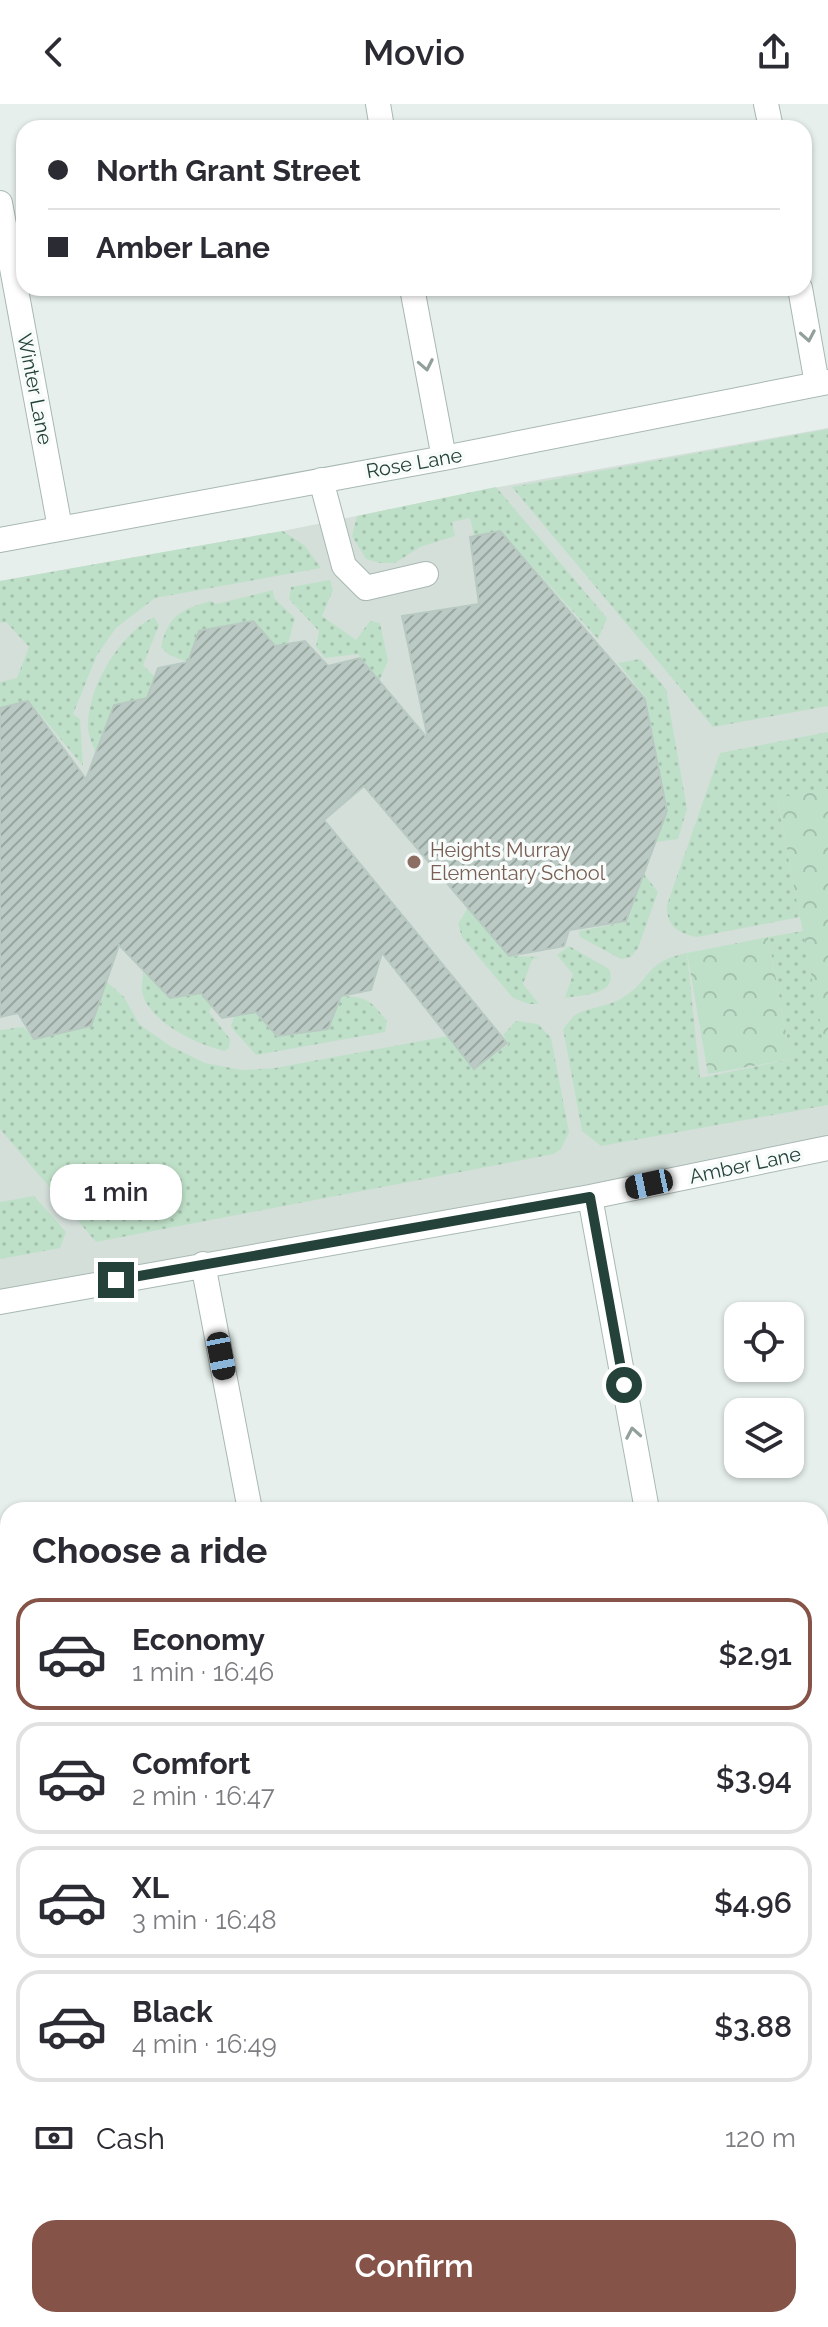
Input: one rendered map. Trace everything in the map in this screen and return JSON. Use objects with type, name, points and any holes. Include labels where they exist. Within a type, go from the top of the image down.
[{"type":"street","name":"Winter Lane","points":[[0,203],[16,290]]},
{"type":"street","name":"Winter Lane","points":[[17,296],[60,528]]},
{"type":"street","points":[[414,296],[444,458]]},
{"type":"street","points":[[802,296],[822,383]]},
{"type":"street","name":"Rose Lane","points":[[0,540],[444,458],[822,383]]},
{"type":"street","points":[[321,480],[344,566],[366,588],[426,574]]},
{"type":"street","name":"Amber Lane","points":[[0,1302],[590,1197],[828,1148]]},
{"type":"street","points":[[590,1197],[646,1502]]},
{"type":"street","points":[[203,1264],[248,1502]]},
{"type":"shaded area","name":"Heights Murray Elementary School","points":[[828,428],[828,1143],[0,1297],[0,581]]},
{"type":"green space","points":[[828,429],[828,706],[713,727],[512,487]]},
{"type":"green space","points":[[496,487],[607,618],[598,639],[500,531],[474,536],[470,518],[452,522],[455,536],[420,547],[395,563],[366,559],[352,536],[357,516]]},
{"type":"green space","points":[[283,531],[305,546],[321,568],[155,598],[116,628],[97,655],[73,714],[80,719],[83,766],[29,701],[0,708],[0,682],[17,678],[29,647],[6,622],[0,623],[0,581]]},
{"type":"green space","points":[[330,580],[333,590],[322,616],[356,640],[370,621],[380,623],[388,661],[379,681],[358,654],[325,658],[316,647],[319,631],[289,599],[291,587]]},
{"type":"green space","points":[[273,590],[274,598],[295,618],[288,644],[274,646],[200,631],[188,662],[169,655],[161,647],[172,620],[184,611],[211,601],[216,604]]},
{"type":"green space","points":[[154,617],[159,625],[143,665],[155,677],[147,698],[114,705],[96,754],[88,729],[99,681],[129,636]]},
{"type":"green space","points":[[640,659],[666,689],[687,809],[678,839],[656,842],[668,811],[646,698],[618,663]]},
{"type":"green space","points":[[828,732],[828,789],[777,799],[800,917],[697,937],[674,927],[667,905],[720,753]]},
{"type":"green space","points":[[828,789],[828,1052],[826,1052],[777,798]]},
{"type":"green space","points":[[644,874],[658,892],[638,948],[631,957],[621,959],[580,937],[579,931],[627,922]]},
{"type":"green space","points":[[468,908],[509,956],[539,957],[532,960],[523,984],[539,1004],[513,998],[462,937],[458,924]]},
{"type":"green space","points":[[803,931],[828,1052],[828,1105],[601,1146],[582,1131],[563,1029],[574,1016],[622,998],[662,961],[687,953],[700,1078],[791,1059],[768,937]]},
{"type":"green space","points":[[768,937],[791,1059],[708,1074],[687,953]]},
{"type":"green space","points":[[569,946],[609,969],[611,978],[604,989],[565,998],[573,974],[557,955]]},
{"type":"green space","points":[[143,972],[170,998],[201,993],[212,1006],[209,1012],[230,1039],[229,1048],[225,1051],[188,1038],[164,1022],[146,1003],[142,992]]},
{"type":"green space","points":[[106,981],[124,997],[139,1024],[170,1046],[205,1063],[242,1070],[275,1068],[448,1036],[474,1069],[509,1044],[503,1035],[516,1021],[538,1024],[551,1038],[569,1132],[561,1149],[554,1154],[96,1242],[0,1129],[0,1030],[23,1027],[35,1039],[91,1026]]},
{"type":"green space","points":[[341,996],[357,997],[372,1004],[387,1021],[385,1032],[256,1055],[231,1027],[234,1016],[256,1012],[277,1036],[328,1029]]},
{"type":"green space","points":[[34,1196],[66,1232],[60,1248],[0,1259],[0,1202]]},
{"type":"building","name":"Heights Murray Elementary School","points":[[500,531],[645,699],[667,811],[626,921],[569,930],[564,946],[509,956],[364,786],[324,820],[507,1043],[474,1069],[382,953],[371,990],[341,996],[328,1029],[277,1036],[256,1012],[222,1018],[201,993],[170,998],[119,945],[91,1026],[34,1039],[18,1013],[0,1017],[0,708],[28,701],[86,779],[114,705],[147,698],[158,668],[188,662],[199,631],[253,621],[275,646],[305,641],[328,666],[360,658],[428,739],[402,616],[479,604],[470,537]]},
{"type":"place","name":"Heights Murray Elementary School","points":[[414,862]]},
{"type":"route","points":[[116,1280],[590,1197],[624,1385]]}]
